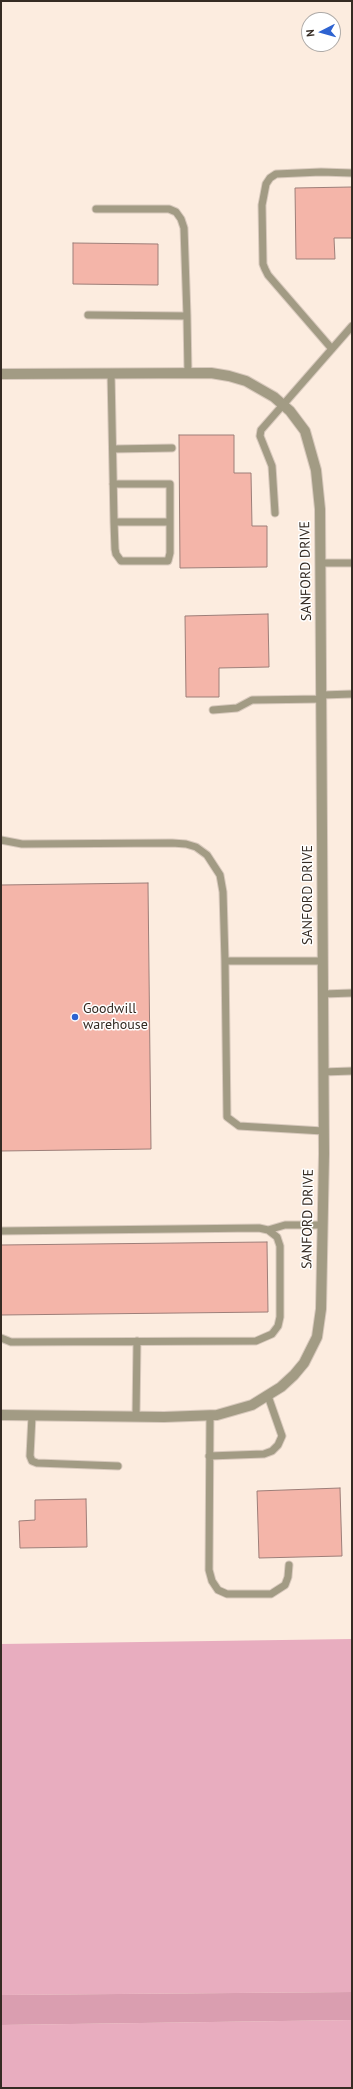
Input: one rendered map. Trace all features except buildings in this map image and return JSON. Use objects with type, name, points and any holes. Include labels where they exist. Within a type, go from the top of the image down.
[{"type":"street","name":"SANFORD DRIVE","points":[[1,374],[211,373],[246,381],[261,388],[284,405],[305,431],[316,470],[320,509],[323,994],[321,1309],[317,1337],[308,1356],[294,1375],[268,1396],[252,1405],[210,1415],[136,1417],[1,1415]]},
{"type":"lane","points":[[332,349],[268,275],[264,264],[262,204],[266,184],[270,178],[276,174],[320,172],[352,173]]},
{"type":"lane","points":[[96,209],[169,209],[176,212],[181,219],[184,228],[188,373]]},
{"type":"lane","points":[[88,315],[187,316]]},
{"type":"lane","points":[[275,513],[272,466],[260,436],[261,430],[351,328]]},
{"type":"lane","points":[[111,373],[112,449],[114,522],[115,549],[118,558],[121,560],[166,562],[170,558],[170,484],[113,484]]},
{"type":"lane","points":[[112,449],[172,448]]},
{"type":"lane","points":[[114,522],[170,522]]},
{"type":"lane","points":[[321,563],[352,563]]},
{"type":"lane","points":[[213,710],[237,708],[252,700],[352,694]]},
{"type":"lane","points":[[1,840],[22,844],[186,844],[196,847],[207,855],[220,874],[223,892],[227,1117],[239,1126],[323,1131]]},
{"type":"lane","points":[[225,961],[322,961]]},
{"type":"lane","points":[[323,994],[352,993]]},
{"type":"lane","points":[[323,1072],[352,1072]]},
{"type":"lane","points":[[268,1230],[285,1225],[322,1225]]},
{"type":"lane","points":[[1,1231],[259,1228],[268,1230],[277,1237],[280,1246],[280,1317],[278,1326],[272,1334],[265,1338],[248,1342],[10,1342],[1,1338]]},
{"type":"lane","points":[[136,1417],[137,1341]]},
{"type":"lane","points":[[209,1456],[264,1454],[272,1452],[278,1445],[282,1436],[268,1396]]},
{"type":"lane","points":[[210,1415],[209,1570],[212,1581],[218,1590],[227,1594],[271,1594],[285,1585],[288,1577],[289,1566]]},
{"type":"lane","points":[[32,1416],[30,1456],[32,1460],[37,1463],[118,1466]]},
{"type":"shaded area","points":[[352,1639],[352,1992],[1,1995],[1,1644]]},
{"type":"shaded area","points":[[352,1992],[352,2020],[1,2025],[1,1995]]},
{"type":"shaded area","points":[[352,2020],[352,2088],[1,2088],[1,2025]]},
{"type":"place","name":"Goodwill warehouse","points":[[75,1017]]}]
